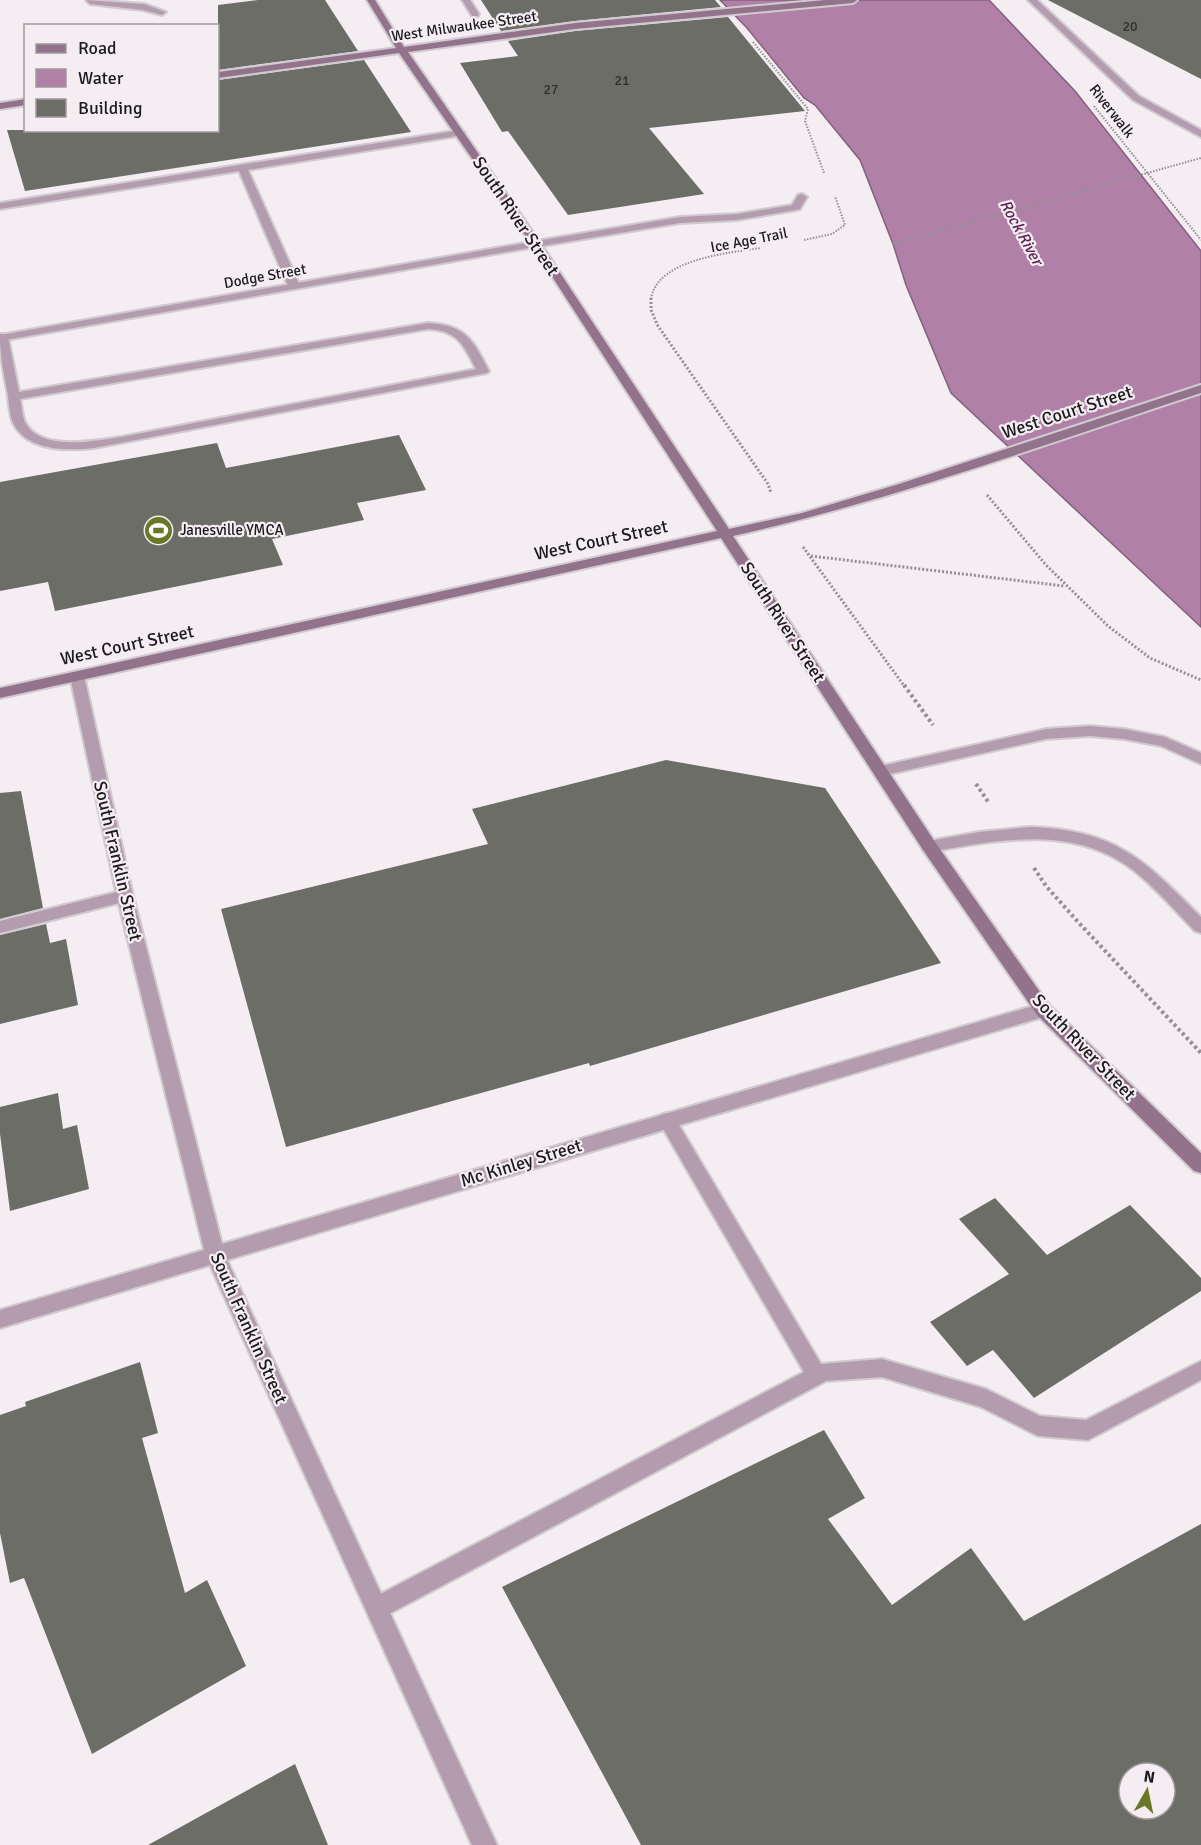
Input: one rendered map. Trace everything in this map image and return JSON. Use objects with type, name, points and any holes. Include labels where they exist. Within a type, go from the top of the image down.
[{"type":"main road","name":"South River Street","points":[[371,0],[402,50],[536,244],[929,846],[1043,1010],[1201,1166]]},
{"type":"main road","name":"West Milwaukee Street","points":[[219,75],[575,27],[853,0]]},
{"type":"main road","points":[[0,106],[24,102]]},
{"type":"main road","name":"West Court Street","points":[[0,693],[724,533],[886,494],[1201,389]]},
{"type":"street","points":[[466,0],[475,14]]},
{"type":"street","points":[[1032,0],[1136,98],[1201,134]]},
{"type":"street","points":[[90,2],[144,7],[162,12]]},
{"type":"street","points":[[0,206],[460,133]]},
{"type":"street","points":[[242,167],[294,286]]},
{"type":"street","name":"Dodge Street","points":[[1,334],[680,220],[737,217],[796,207],[802,197]]},
{"type":"street","points":[[1,334],[19,422],[25,432],[39,441],[61,445],[89,445],[483,371],[465,338],[458,331],[442,326],[428,326],[15,396]]},
{"type":"street","name":"South Franklin Street","points":[[77,676],[125,896],[215,1254],[485,1845]]},
{"type":"street","points":[[881,771],[1046,734],[1090,730],[1165,742],[1201,759]]},
{"type":"street","points":[[929,846],[1009,833],[1050,833],[1085,839],[1125,857],[1145,871],[1201,927]]},
{"type":"street","points":[[0,927],[125,896]]},
{"type":"street","name":"Mc Kinley Street","points":[[0,1319],[1043,1010]]},
{"type":"street","points":[[666,1120],[817,1376]]},
{"type":"street","points":[[377,1608],[824,1372],[882,1368],[986,1399],[1038,1426],[1088,1430],[1201,1370]]},
{"type":"path","points":[[713,13],[729,27],[742,29],[808,109],[805,121],[816,156],[825,174]]},
{"type":"path","name":"Riverwalk","points":[[1090,100],[1201,240]]},
{"type":"path","points":[[893,244],[1201,158]]},
{"type":"path","name":"Ice Age Trail","points":[[796,242],[829,235],[840,231],[845,225],[834,193]]},
{"type":"path","name":"Ice Age Trail","points":[[762,248],[717,256],[674,268],[656,280],[650,296],[650,307],[658,326],[768,484],[779,520]]},
{"type":"path","points":[[959,471],[1001,507],[1030,547],[1064,586],[1136,649],[1166,666],[1201,680]]},
{"type":"path","points":[[810,556],[1064,586]]},
{"type":"water","name":"Rock River","points":[[720,0],[989,0],[1075,91],[1201,251],[1201,627],[951,393],[906,285],[893,244],[860,160],[815,105],[804,98],[747,28]]},
{"type":"building","points":[[258,0],[325,0],[358,51],[219,70],[218,5]]},
{"type":"building","points":[[481,0],[715,0],[721,7],[575,21],[501,31]]},
{"type":"building","points":[[1048,0],[1201,0],[1201,79]]},
{"type":"building","points":[[728,17],[805,111],[649,128],[704,194],[568,215],[508,131],[502,132],[460,63],[518,56],[508,41],[575,31]]},
{"type":"building","points":[[364,60],[411,132],[25,191],[7,130],[24,130],[24,132],[219,132],[219,80]]},
{"type":"building","name":"Janesville YMCA","points":[[399,435],[426,490],[357,503],[364,520],[272,539],[283,565],[55,611],[48,582],[0,591],[0,482],[217,443],[226,468]]},
{"type":"building","points":[[666,760],[825,788],[941,963],[590,1066],[589,1063],[286,1147],[221,909],[488,844],[472,809]]},
{"type":"building","points":[[21,791],[43,908],[0,919],[0,793]]},
{"type":"building","points":[[46,924],[50,943],[66,939],[78,1005],[0,1024],[0,935]]},
{"type":"building","points":[[58,1093],[63,1129],[77,1125],[89,1189],[10,1211],[0,1134],[0,1107]]},
{"type":"building","points":[[995,1198],[1047,1255],[1130,1205],[1201,1278],[1201,1291],[1034,1398],[993,1350],[967,1366],[930,1322],[1009,1274],[959,1219]]},
{"type":"building","points":[[140,1362],[158,1433],[142,1438],[185,1593],[207,1580],[246,1666],[92,1754],[24,1578],[10,1583],[0,1533],[0,1415],[26,1406],[25,1402]]},
{"type":"building","points":[[824,1430],[865,1498],[828,1519],[892,1605],[971,1548],[1024,1621],[1201,1524],[1201,1845],[641,1845],[502,1587]]},
{"type":"building","points":[[295,1764],[328,1845],[148,1845]]},
{"type":"place","name":"Janesville YMCA","points":[[159,530]]}]
